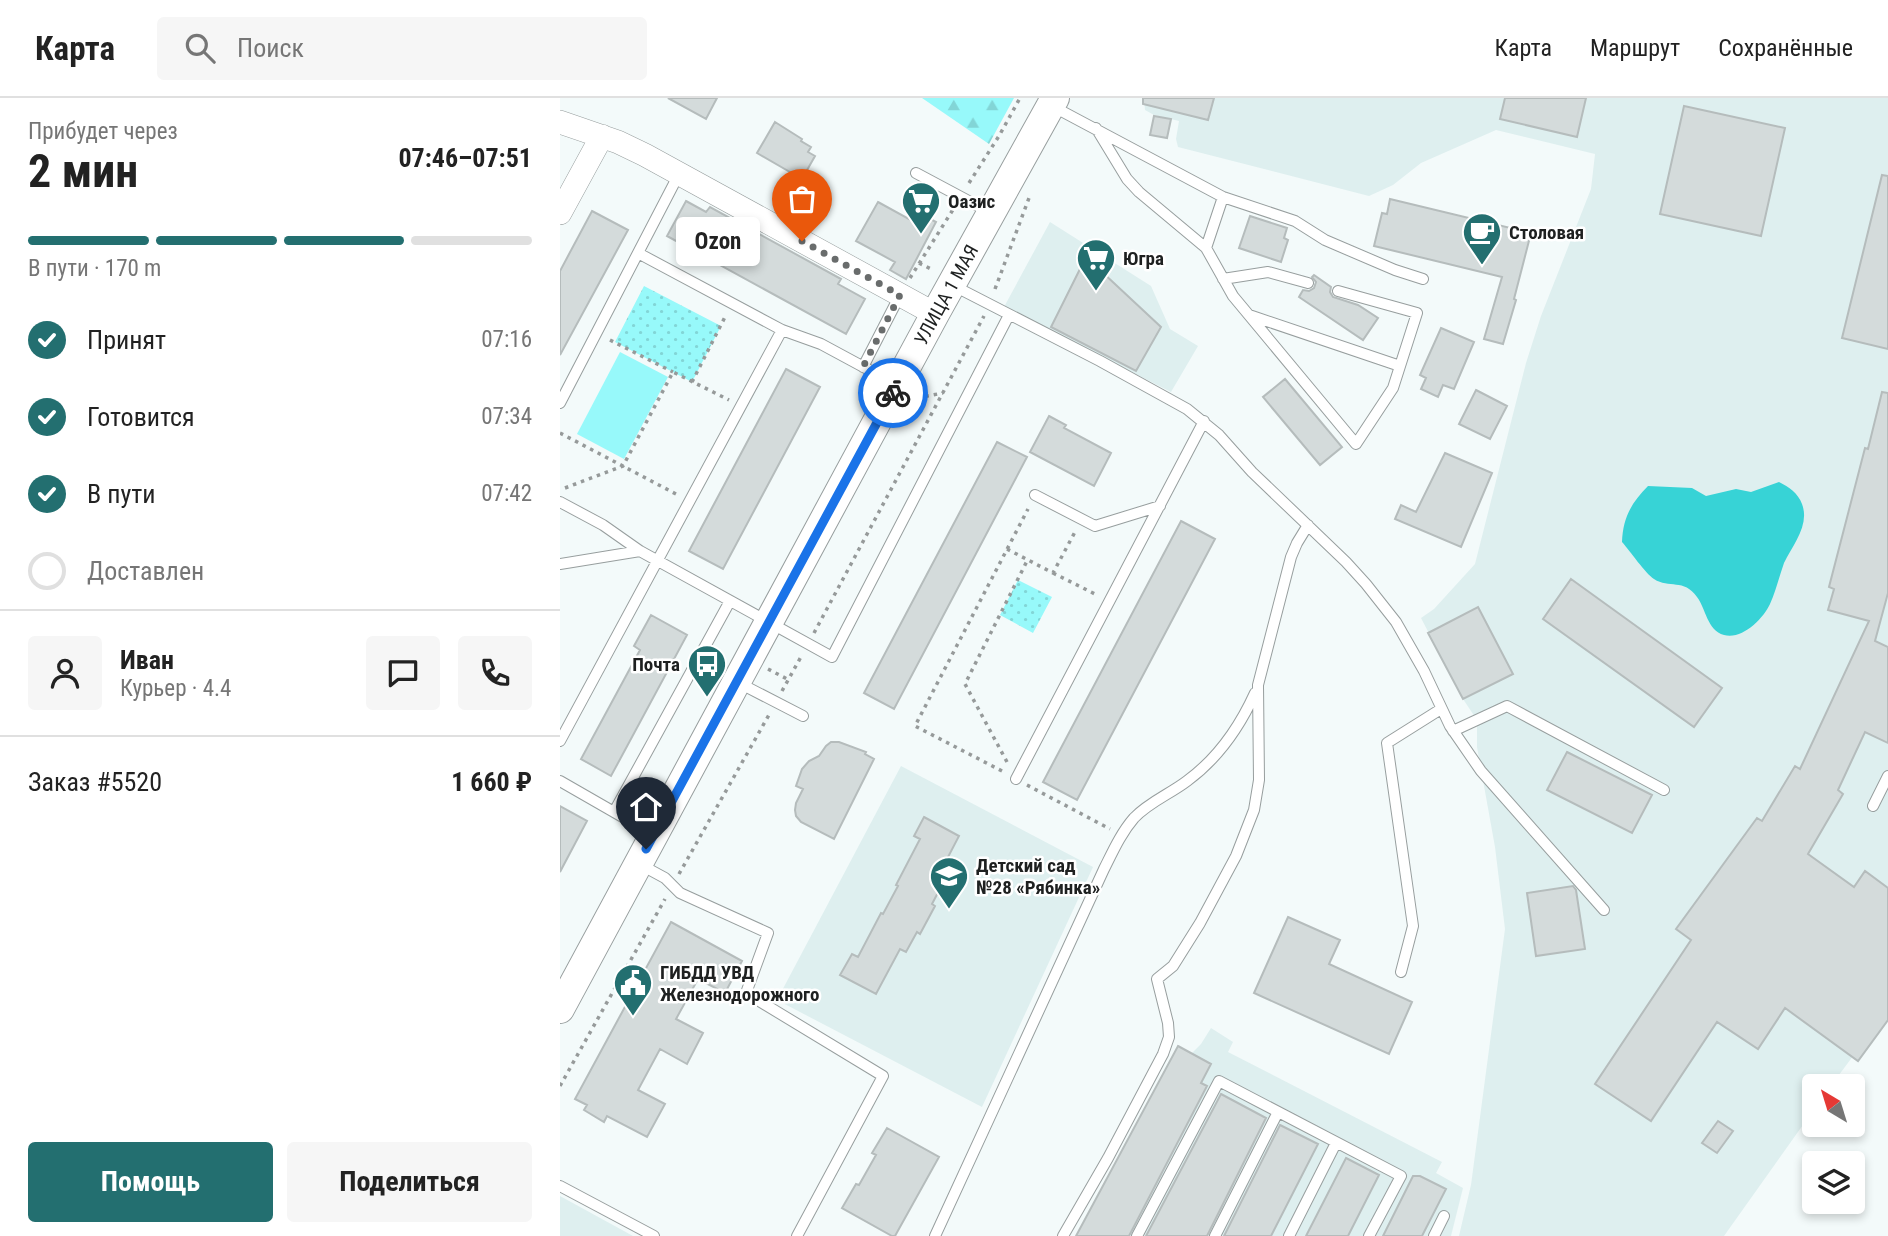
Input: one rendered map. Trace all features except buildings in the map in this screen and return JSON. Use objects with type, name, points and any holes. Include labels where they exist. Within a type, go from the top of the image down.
[{"type":"street","name":"УЛИЦА 1 МАЯ","points":[[560,1009],[935,314],[1053,102]]},
{"type":"street","points":[[560,122],[627,146],[935,314]]},
{"type":"street","points":[[560,214],[602,136]]},
{"type":"lane","points":[[1053,102],[1175,173],[1223,197],[1296,221],[1325,240],[1423,279]]},
{"type":"lane","points":[[1096,128],[1127,179],[1206,248],[1233,296],[1356,444],[1393,388],[1417,313],[1338,291]]},
{"type":"lane","points":[[916,173],[991,213]]},
{"type":"lane","points":[[560,403],[680,174]]},
{"type":"lane","points":[[1206,248],[1223,197]]},
{"type":"lane","points":[[638,253],[782,330],[821,344],[897,385]]},
{"type":"lane","points":[[1223,279],[1268,272],[1308,283]]},
{"type":"lane","points":[[951,285],[1187,409],[1219,435],[1252,472],[1346,562],[1396,622],[1424,671],[1453,731],[1481,771],[1604,910]]},
{"type":"lane","points":[[863,367],[900,295]]},
{"type":"lane","points":[[560,502],[603,525],[657,561],[832,657],[1009,315]]},
{"type":"lane","points":[[1249,315],[1400,366]]},
{"type":"lane","points":[[560,741],[782,330]]},
{"type":"lane","points":[[1016,779],[1204,421]]},
{"type":"lane","points":[[1035,495],[1095,527],[1160,506]]},
{"type":"lane","points":[[934,1236],[1121,835],[1149,806],[1202,769],[1249,706],[1258,685],[1291,557],[1308,525]]},
{"type":"lane","points":[[560,564],[640,551]]},
{"type":"lane","points":[[614,813],[730,601]]},
{"type":"lane","points":[[736,682],[803,716]]},
{"type":"lane","points":[[1063,1236],[1108,1158],[1169,1037],[1157,979],[1173,966],[1195,931],[1236,856],[1254,810],[1259,780],[1258,685]]},
{"type":"lane","points":[[1453,731],[1507,706],[1664,790]]},
{"type":"lane","points":[[1401,972],[1413,926],[1387,743],[1441,709]]},
{"type":"lane","points":[[1873,806],[1888,776]]},
{"type":"lane","points":[[560,781],[654,835]]},
{"type":"lane","points":[[638,864],[665,878],[680,892],[768,933],[746,993],[883,1076],[797,1236]]},
{"type":"lane","points":[[1137,1236],[1219,1081],[1401,1176],[1369,1236]]},
{"type":"lane","points":[[1214,1236],[1278,1112]]},
{"type":"lane","points":[[1289,1236],[1336,1143]]},
{"type":"lane","points":[[560,1185],[654,1236]]},
{"type":"lane","points":[[1434,1236],[1444,1216]]},
{"type":"path","points":[[992,296],[1030,195]]},
{"type":"path","points":[[692,382],[732,303]]},
{"type":"path","points":[[597,333],[741,406]]},
{"type":"path","points":[[560,489],[623,466],[673,372]]},
{"type":"path","points":[[560,433],[690,501]]},
{"type":"path","points":[[1035,495],[915,726],[1121,835]]},
{"type":"path","points":[[1054,573],[1082,519]]},
{"type":"path","points":[[1007,548],[1109,601]]},
{"type":"path","points":[[1016,779],[965,684],[1028,559]]},
{"type":"shaded area","points":[[1144,98],[1888,98],[1888,1009],[1840,1074],[1802,1074],[1802,1126],[1724,1236],[1459,1236],[1471,1185],[1505,929],[1495,847],[1477,747],[1477,720],[1463,699],[1421,618],[1434,609],[1475,564],[1526,363],[1541,316],[1591,189],[1595,154],[1496,130],[1421,163],[1393,185],[1369,196],[1178,147],[1176,139],[1179,121],[1145,110]]},
{"type":"shaded area","points":[[1050,222],[1151,286],[1170,329],[1198,346],[1171,392],[1004,307]]},
{"type":"shaded area","points":[[1779,482],[1793,491],[1800,500],[1804,520],[1784,563],[1767,610],[1751,627],[1738,634],[1724,635],[1714,629],[1692,591],[1654,579],[1622,542],[1629,511],[1648,486],[1692,488],[1706,496],[1736,489],[1751,492]]},
{"type":"shaded area","name":"Детский сад №28 «Рябинка»","points":[[901,766],[1093,867],[982,1107],[777,1000]]},
{"type":"shaded area","points":[[1211,1028],[1233,1042],[1228,1052],[1442,1162],[1436,1173],[1463,1188],[1451,1236],[1094,1236],[1190,1055]]},
{"type":"shaded area","points":[[560,1196],[633,1236],[560,1236]]},
{"type":"green space","points":[[922,98],[1014,98],[989,144]]},
{"type":"green space","points":[[644,286],[721,326],[692,382],[615,342]]},
{"type":"green space","points":[[620,352],[668,377],[624,459],[577,434]]},
{"type":"green space","points":[[1018,580],[1052,597],[1033,633],[1000,615]]},
{"type":"way so far","points":[[802,241],[900,295],[863,367],[897,385],[893,393]]},
{"type":"place","name":"Оазис","points":[[921,235]]},
{"type":"place","name":"Ozon","points":[[802,241]]},
{"type":"place","name":"Столовая","points":[[1482,266]]},
{"type":"place","name":"Югра","points":[[1096,292]]},
{"type":"place","name":"Почта","points":[[707,698]]},
{"type":"place","name":"Детский сад №28 «Рябинка»","points":[[949,910]]},
{"type":"place","name":"ГИБДД УВД Железнодорожного","points":[[633,1017]]},
{"type":"route","points":[[646,849],[893,393]]}]
